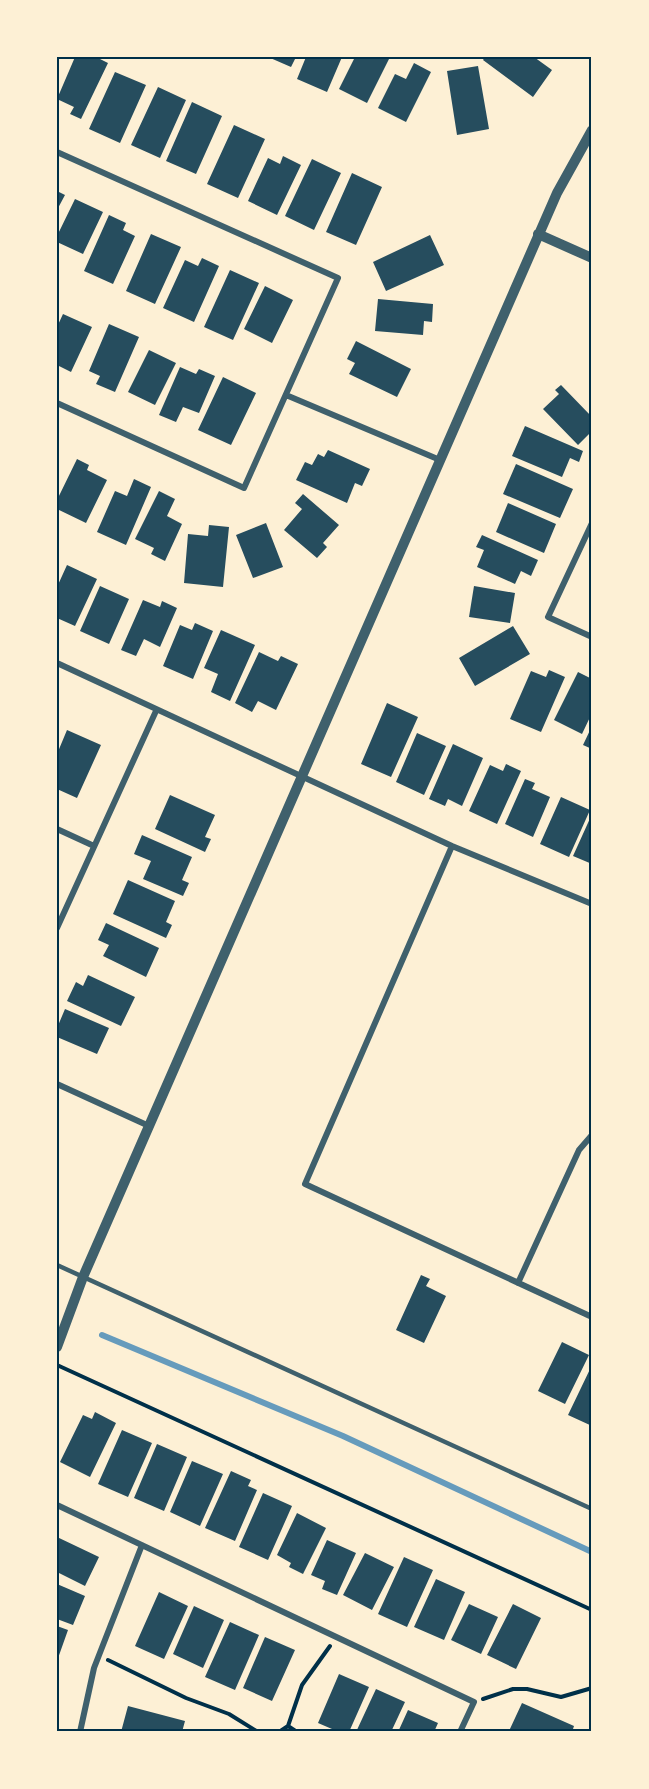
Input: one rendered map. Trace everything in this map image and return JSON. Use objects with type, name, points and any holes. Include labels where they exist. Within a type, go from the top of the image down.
[{"type":"street","points":[[57,1347],[83,1277],[538,234],[557,193],[592,130]]},
{"type":"street","points":[[57,152],[338,278],[244,488],[57,403]]},
{"type":"street","points":[[538,234],[592,258]]},
{"type":"street","points":[[286,395],[440,460]]},
{"type":"street","points":[[592,523],[548,616],[592,637]]},
{"type":"street","points":[[57,663],[301,778],[452,846],[592,904]]},
{"type":"street","points":[[57,928],[156,711]]},
{"type":"street","points":[[57,829],[94,846]]},
{"type":"street","points":[[452,846],[304,1184],[592,1317]]},
{"type":"street","points":[[57,1084],[150,1127]]},
{"type":"street","points":[[518,1283],[579,1150],[592,1135]]},
{"type":"street","points":[[57,1505],[474,1702],[460,1732]]},
{"type":"street","points":[[80,1732],[99,1656],[142,1545]]},
{"type":"lane","points":[[57,1265],[592,1509]]},
{"type":"path","points":[[57,1365],[592,1610]]},
{"type":"path","points":[[279,1732],[288,1726],[302,1685],[327,1652],[335,1636]]},
{"type":"path","points":[[99,1656],[158,1682],[186,1698],[229,1714],[258,1732]]},
{"type":"path","points":[[474,1702],[513,1689],[527,1689],[561,1697],[592,1688]]},
{"type":"path","points":[[288,1726],[297,1732]]},
{"type":"building","points":[[75,57],[96,57],[108,63],[81,119],[70,114],[74,107],[57,99]]},
{"type":"building","points":[[268,57],[296,57],[291,67]]},
{"type":"building","points":[[306,57],[342,57],[327,92],[297,79]]},
{"type":"building","points":[[355,57],[390,57],[367,103],[339,89]]},
{"type":"building","points":[[485,57],[534,57],[552,70],[533,97],[483,60]]},
{"type":"building","points":[[414,63],[431,72],[406,122],[378,108],[395,74],[406,79]]},
{"type":"building","points":[[478,66],[489,129],[457,135],[447,71]]},
{"type":"building","points":[[115,72],[146,85],[120,143],[89,129]]},
{"type":"building","points":[[158,87],[186,100],[160,158],[131,145]]},
{"type":"building","points":[[192,102],[222,116],[196,174],[166,161]]},
{"type":"building","points":[[234,125],[265,139],[238,198],[207,184]]},
{"type":"building","points":[[283,156],[301,165],[277,215],[248,201],[268,158],[280,164]]},
{"type":"building","points":[[312,159],[341,173],[314,230],[285,216]]},
{"type":"building","points":[[352,173],[382,187],[356,245],[326,232]]},
{"type":"building","points":[[57,191],[65,195],[57,210]]},
{"type":"building","points":[[75,199],[103,212],[83,254],[57,242],[57,236]]},
{"type":"building","points":[[109,215],[126,223],[123,230],[135,236],[113,284],[84,271]]},
{"type":"building","points":[[151,234],[181,247],[155,304],[126,291]]},
{"type":"building","points":[[430,235],[444,265],[386,291],[373,262]]},
{"type":"building","points":[[202,258],[219,266],[194,322],[163,308],[185,260],[198,266]]},
{"type":"building","points":[[230,270],[259,283],[233,340],[204,327]]},
{"type":"building","points":[[265,286],[293,300],[272,343],[244,329]]},
{"type":"building","points":[[378,299],[433,304],[432,322],[424,321],[423,335],[375,331]]},
{"type":"building","points":[[63,314],[92,327],[71,372],[57,365],[57,327]]},
{"type":"building","points":[[109,324],[139,337],[115,392],[96,384],[100,376],[89,371]]},
{"type":"building","points":[[356,341],[411,369],[397,397],[349,374],[355,363],[347,359]]},
{"type":"building","points":[[149,350],[176,363],[155,405],[128,392]]},
{"type":"building","points":[[180,367],[196,374],[199,369],[215,376],[199,413],[183,407],[176,422],[159,415]]},
{"type":"building","points":[[223,377],[256,393],[231,445],[198,430]]},
{"type":"building","points":[[561,385],[592,417],[592,431],[578,445],[543,409],[559,394],[555,390]]},
{"type":"building","points":[[525,426],[583,451],[579,462],[570,458],[562,477],[512,456]]},
{"type":"building","points":[[328,450],[370,469],[362,486],[355,483],[347,503],[296,480],[305,462],[312,465],[318,454],[324,457]]},
{"type":"building","points":[[77,459],[89,465],[87,470],[107,480],[86,523],[57,509],[57,500]]},
{"type":"building","points":[[516,464],[573,489],[560,518],[503,494]]},
{"type":"building","points":[[134,479],[151,487],[126,545],[97,532],[115,491],[127,496]]},
{"type":"building","points":[[159,491],[175,499],[167,516],[182,524],[165,561],[151,554],[154,548],[135,539]]},
{"type":"building","points":[[303,494],[339,525],[323,543],[327,547],[317,558],[284,530],[302,509],[295,503]]},
{"type":"building","points":[[508,503],[556,524],[544,553],[496,532]]},
{"type":"building","points":[[266,523],[283,567],[253,578],[236,535]]},
{"type":"building","points":[[209,525],[229,527],[223,587],[184,583],[188,534],[208,536]]},
{"type":"building","points":[[482,535],[538,560],[531,576],[521,571],[515,584],[477,567],[484,550],[476,547]]},
{"type":"building","points":[[67,565],[97,579],[75,626],[57,618],[57,587]]},
{"type":"building","points":[[100,586],[129,599],[109,644],[80,631]]},
{"type":"building","points":[[474,586],[515,593],[510,623],[469,617]]},
{"type":"building","points":[[143,600],[160,607],[162,601],[177,608],[160,647],[144,639],[136,656],[121,650]]},
{"type":"building","points":[[195,623],[213,631],[193,679],[163,666],[180,625],[192,630]]},
{"type":"building","points":[[513,626],[530,654],[475,686],[459,658]]},
{"type":"building","points":[[221,630],[255,645],[230,701],[211,692],[218,674],[204,668]]},
{"type":"building","points":[[259,652],[278,661],[281,656],[298,664],[276,710],[258,701],[252,712],[235,703]]},
{"type":"building","points":[[549,670],[565,677],[541,732],[510,719],[531,671],[546,677]]},
{"type":"building","points":[[578,672],[592,679],[592,713],[582,734],[554,720]]},
{"type":"building","points":[[387,703],[418,717],[391,777],[361,764]]},
{"type":"building","points":[[592,726],[592,749],[583,745]]},
{"type":"building","points":[[67,730],[101,745],[77,798],[57,789],[57,754]]},
{"type":"building","points":[[417,733],[446,746],[424,795],[396,782]]},
{"type":"building","points":[[453,744],[483,758],[462,806],[448,799],[445,806],[429,799]]},
{"type":"building","points":[[506,764],[521,771],[497,824],[469,811],[490,765],[503,771]]},
{"type":"building","points":[[525,779],[535,783],[532,789],[550,797],[533,837],[505,824]]},
{"type":"building","points":[[170,795],[215,815],[205,837],[211,839],[205,852],[155,829]]},
{"type":"building","points":[[561,797],[590,810],[569,857],[540,844]]},
{"type":"building","points":[[592,814],[592,864],[573,856]]},
{"type":"building","points":[[142,835],[192,857],[182,880],[189,883],[183,896],[143,879],[151,861],[134,854]]},
{"type":"building","points":[[128,880],[175,901],[166,922],[172,925],[166,938],[113,914]]},
{"type":"building","points":[[106,923],[159,948],[146,977],[103,956],[109,945],[98,940]]},
{"type":"building","points":[[88,975],[135,997],[121,1026],[67,1001],[76,982],[83,986]]},
{"type":"building","points":[[65,1009],[109,1028],[97,1054],[57,1037],[57,1028]]},
{"type":"building","points":[[421,1275],[430,1279],[426,1286],[446,1296],[424,1343],[396,1330]]},
{"type":"building","points":[[562,1342],[589,1355],[565,1404],[538,1391]]},
{"type":"building","points":[[592,1365],[592,1426],[568,1415]]},
{"type":"building","points":[[95,1412],[116,1423],[90,1477],[60,1462],[83,1415],[92,1419]]},
{"type":"building","points":[[122,1430],[152,1443],[128,1497],[98,1484]]},
{"type":"building","points":[[157,1444],[187,1457],[164,1511],[134,1498]]},
{"type":"building","points":[[192,1461],[223,1474],[200,1526],[170,1512]]},
{"type":"building","points":[[231,1471],[251,1480],[248,1486],[257,1490],[235,1541],[205,1528]]},
{"type":"building","points":[[263,1493],[292,1506],[268,1560],[239,1547]]},
{"type":"building","points":[[297,1513],[326,1528],[303,1574],[289,1567],[291,1563],[277,1555]]},
{"type":"building","points":[[57,1537],[99,1557],[85,1586],[57,1572]]},
{"type":"building","points":[[327,1540],[356,1553],[337,1595],[322,1589],[325,1581],[311,1575]]},
{"type":"building","points":[[365,1553],[394,1567],[372,1610],[343,1595]]},
{"type":"building","points":[[404,1557],[433,1570],[407,1627],[378,1614]]},
{"type":"building","points":[[436,1579],[465,1592],[444,1640],[414,1627]]},
{"type":"building","points":[[57,1584],[85,1596],[73,1625],[57,1619]]},
{"type":"building","points":[[159,1592],[188,1606],[164,1659],[135,1646]]},
{"type":"building","points":[[469,1604],[498,1617],[481,1654],[451,1640]]},
{"type":"building","points":[[513,1604],[541,1618],[516,1669],[487,1655]]},
{"type":"building","points":[[194,1606],[224,1620],[203,1668],[173,1654]]},
{"type":"building","points":[[230,1622],[259,1635],[235,1690],[205,1677]]},
{"type":"building","points":[[57,1626],[68,1630],[57,1661]]},
{"type":"building","points":[[265,1637],[295,1650],[272,1701],[243,1688]]},
{"type":"building","points":[[339,1674],[369,1687],[349,1732],[339,1732],[318,1723]]},
{"type":"building","points":[[376,1689],[405,1702],[391,1732],[356,1732]]},
{"type":"building","points":[[522,1703],[574,1726],[572,1732],[509,1731]]},
{"type":"building","points":[[128,1706],[185,1721],[182,1732],[121,1732]]},
{"type":"building","points":[[408,1710],[438,1723],[434,1732],[398,1732]]},
{"type":"waterway","points":[[102,1335],[343,1436],[592,1552]]}]
